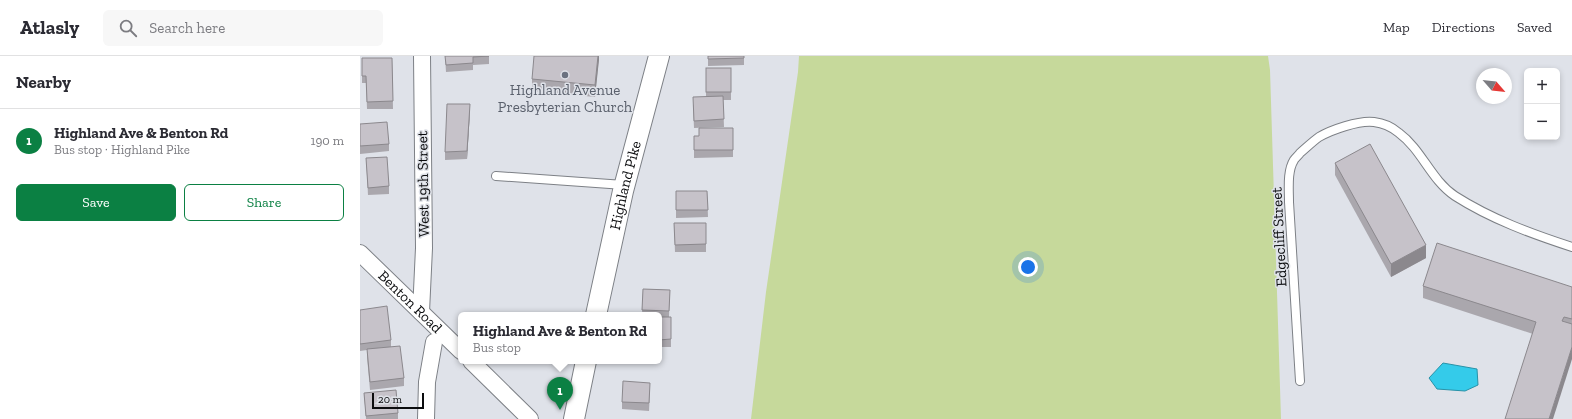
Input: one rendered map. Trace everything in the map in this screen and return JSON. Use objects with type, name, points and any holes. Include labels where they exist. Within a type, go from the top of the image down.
[{"type":"street","name":"West 19th Street","points":[[421,312],[424,248],[422,56]]},
{"type":"street","name":"Highland Pike","points":[[597,312],[625,185],[659,56]]},
{"type":"street","name":"Benton Road","points":[[360,253],[458,348]]},
{"type":"street","points":[[426,419],[427,382],[434,342]]},
{"type":"street","points":[[474,364],[530,419]]},
{"type":"street","points":[[574,419],[585,364]]},
{"type":"lane","name":"Edgecliff Street","points":[[1300,381],[1289,202],[1290,174],[1294,160],[1319,137],[1358,123],[1373,122],[1386,125],[1399,133],[1415,149],[1442,186],[1454,195],[1527,232],[1572,247]]},
{"type":"lane","points":[[496,176],[625,185]]},
{"type":"green space","points":[[799,56],[1268,56],[1270,70],[1281,419],[751,419],[766,292],[798,72]]},
{"type":"water","points":[[1443,363],[1477,369],[1478,385],[1465,391],[1437,389],[1429,378]]},
{"type":"building","points":[[445,56],[489,56],[473,57],[473,63],[446,65]]},
{"type":"building","name":"Highland Avenue Presbyterian Church","points":[[534,56],[598,56],[595,85],[532,79]]},
{"type":"building","points":[[708,56],[744,56],[744,58],[708,59]]},
{"type":"building","points":[[362,58],[392,58],[393,101],[367,102],[366,76],[362,76]]},
{"type":"building","points":[[706,68],[731,68],[731,92],[706,92]]},
{"type":"building","points":[[723,96],[724,119],[694,121],[693,97]]},
{"type":"building","points":[[447,104],[470,104],[467,151],[445,152]]},
{"type":"building","points":[[387,122],[389,144],[360,146],[360,124]]},
{"type":"building","points":[[699,128],[733,128],[733,150],[694,150],[694,136],[699,136]]},
{"type":"building","points":[[1370,144],[1426,245],[1391,264],[1335,163]]},
{"type":"building","points":[[387,157],[389,186],[368,188],[366,158]]},
{"type":"building","points":[[676,191],[707,191],[708,210],[676,210]]},
{"type":"building","points":[[674,223],[706,223],[706,244],[675,245]]},
{"type":"building","points":[[1437,243],[1572,287],[1572,319],[1564,317],[1562,321],[1572,324],[1572,347],[1549,419],[1505,419],[1536,322],[1423,286]]},
{"type":"building","points":[[643,289],[670,290],[669,311],[642,310]]},
{"type":"building","points":[[387,306],[391,340],[360,344],[360,310]]},
{"type":"building","points":[[662,317],[671,317],[671,339],[662,340]]},
{"type":"building","points":[[400,346],[404,378],[370,382],[367,349]]},
{"type":"building","points":[[623,381],[650,383],[649,403],[622,402]]},
{"type":"building","points":[[396,390],[398,413],[366,416],[364,393]]},
{"type":"place","name":"Highland Avenue Presbyterian Church","points":[[565,75]]},
{"type":"place","name":"Highland Ave & Benton Rd","points":[[560,410]]}]
